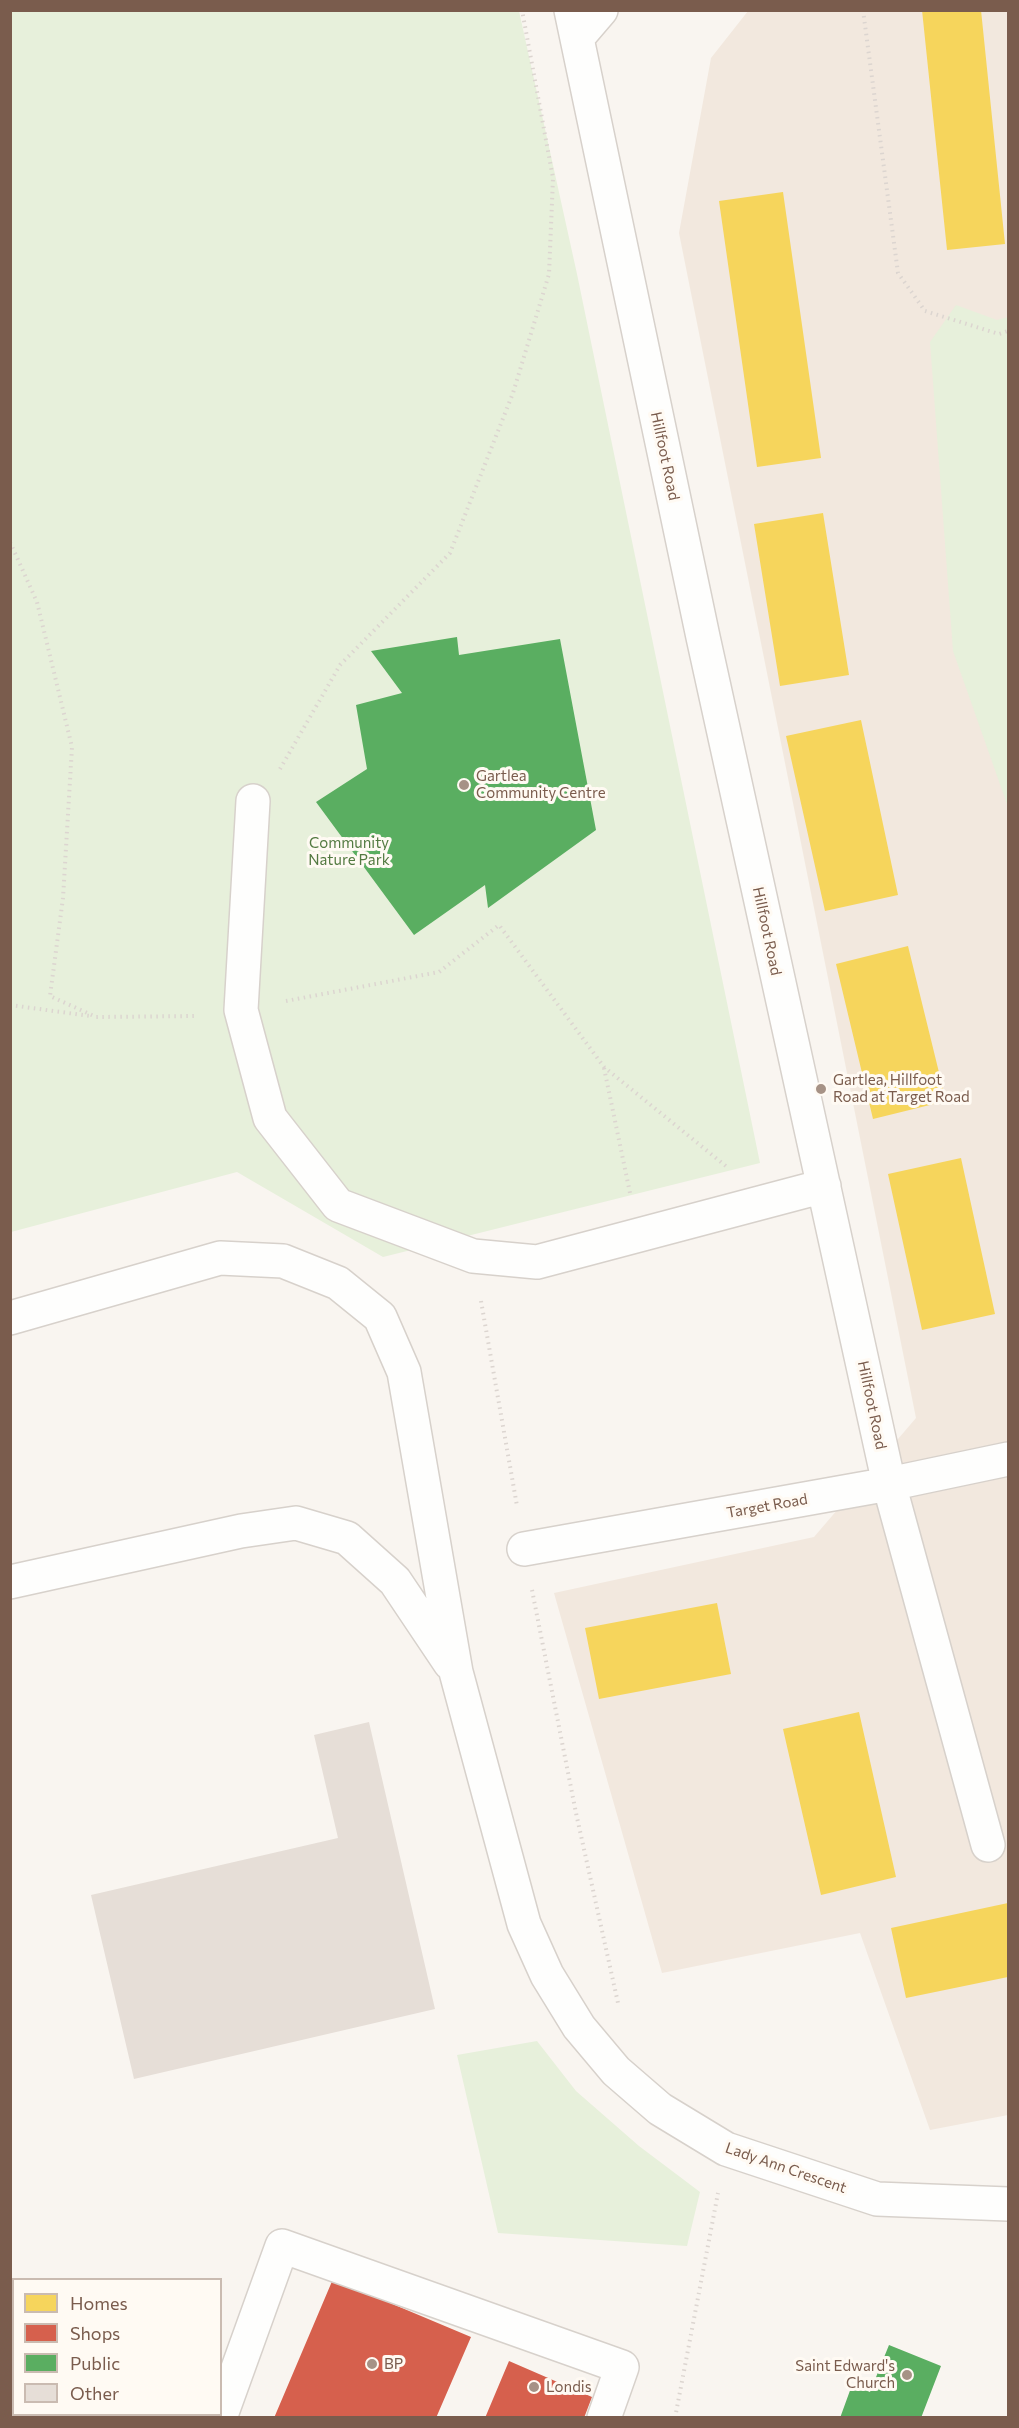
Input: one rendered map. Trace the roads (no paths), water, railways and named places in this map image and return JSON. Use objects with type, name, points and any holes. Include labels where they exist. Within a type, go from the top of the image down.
[{"type":"street","points":[[574,24],[602,10]]},
{"type":"street","name":"Hillfoot Road","points":[[574,24],[703,637],[889,1484],[988,1845]]},
{"type":"street","points":[[253,801],[240,1010],[270,1118],[339,1205],[473,1256],[537,1262],[824,1186]]},
{"type":"street","points":[[10,1318],[220,1258],[283,1261],[338,1283],[380,1317],[404,1372],[456,1672]]},
{"type":"street","name":"Target Road","points":[[524,1549],[889,1484],[1008,1459]]},
{"type":"street","points":[[10,1582],[241,1531],[296,1523],[347,1538],[395,1581],[456,1672]]},
{"type":"street","name":"Lady Ann Crescent","points":[[456,1672],[524,1924],[547,1975],[579,2027],[616,2071],[660,2109],[726,2149],[877,2199],[1008,2204]]},
{"type":"street","points":[[222,2412],[282,2246],[622,2367],[604,2418]]},
{"type":"place","name":"Gartlea Community Centre","points":[[464,785]]},
{"type":"place","name":"Gartlea, Hillfoot Road at Target Road","points":[[821,1089]]},
{"type":"place","name":"BP","points":[[372,2364]]},
{"type":"place","name":"Saint Edward's Church","points":[[907,2375]]},
{"type":"place","name":"Londis","points":[[534,2387]]},
{"type":"park label","name":"Community Nature Park","points":[[349,852]]}]
